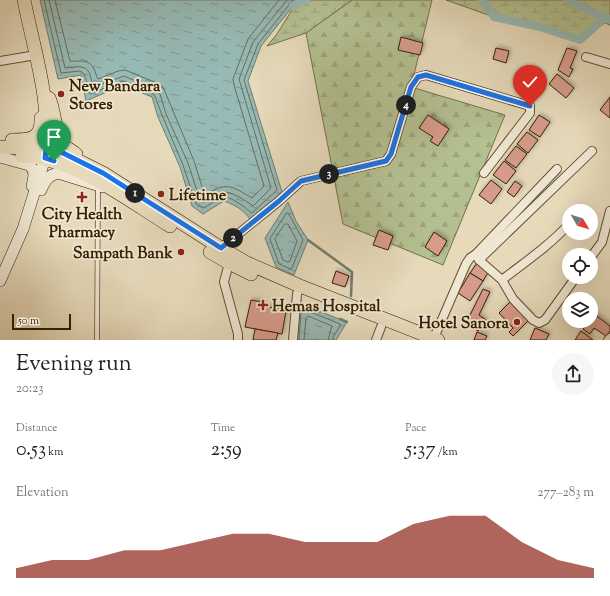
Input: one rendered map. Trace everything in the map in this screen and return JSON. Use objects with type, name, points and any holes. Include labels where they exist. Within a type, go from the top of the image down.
[{"type":"main road","points":[[0,281],[16,247],[29,212],[46,153],[46,111],[41,78],[24,0]]},
{"type":"main road","points":[[0,140],[31,138],[36,136],[39,132],[41,124],[41,78]]},
{"type":"main road","points":[[41,78],[52,106],[60,140],[98,179],[247,263],[299,290],[381,327],[414,340]]},
{"type":"main road","points":[[0,147],[46,153]]},
{"type":"main road","points":[[0,156],[61,152],[111,189],[229,263],[299,290],[436,339]]},
{"type":"main road","points":[[0,156],[29,165],[32,168],[34,172],[29,212]]},
{"type":"main road","points":[[29,212],[44,182],[52,174],[98,179]]},
{"type":"street","points":[[0,61],[36,55]]},
{"type":"street","points":[[586,57],[610,64]]},
{"type":"street","points":[[221,248],[279,201],[301,181],[386,161],[391,154],[411,87],[418,77],[426,75],[530,106],[530,113],[484,172]]},
{"type":"street","points":[[436,339],[466,264],[470,258],[478,257],[592,151]]},
{"type":"street","points":[[478,257],[557,169]]},
{"type":"street","points":[[598,248],[602,242],[610,211]]},
{"type":"street","points":[[502,280],[538,253],[562,232]]},
{"type":"street","points":[[478,257],[502,280],[511,297],[533,320],[539,323],[545,320],[571,284]]},
{"type":"street","points":[[229,263],[224,282],[238,334],[238,340]]},
{"type":"street","points":[[293,340],[299,290]]},
{"type":"street","points":[[376,340],[381,327]]},
{"type":"lane","points":[[98,179],[98,340]]},
{"type":"green space","points":[[298,0],[352,0],[306,33],[267,46],[277,34]]},
{"type":"green space","points":[[352,0],[432,0],[411,87],[505,115],[443,265],[343,224],[306,33]]},
{"type":"green space","points":[[446,0],[610,0],[610,25],[605,23],[580,40],[540,27],[494,17]]},
{"type":"water","points":[[40,0],[298,0],[261,46],[248,81],[282,192],[251,220],[239,208],[224,201],[203,214],[192,206],[180,167],[158,117],[152,97],[123,85],[86,101],[81,75],[58,79]]},
{"type":"water","points":[[288,202],[296,221],[308,240],[294,275],[276,267],[265,238]]},
{"type":"water","points":[[298,303],[347,322],[336,340],[295,340]]},
{"type":"building","points":[[401,37],[423,43],[420,55],[398,50]]},
{"type":"building","points":[[496,48],[509,51],[506,63],[493,59]]},
{"type":"building","points":[[567,48],[577,51],[570,68],[573,69],[569,77],[558,70]]},
{"type":"building","points":[[557,74],[574,88],[566,98],[549,84]]},
{"type":"building","points":[[610,97],[610,118],[600,110]]},
{"type":"building","points":[[428,115],[449,129],[438,146],[430,141],[433,137],[419,128]]},
{"type":"building","points":[[539,115],[550,122],[540,137],[529,130]]},
{"type":"building","points":[[527,132],[538,140],[528,153],[517,144]]},
{"type":"building","points":[[516,146],[527,154],[516,168],[505,160]]},
{"type":"building","points":[[504,161],[516,171],[506,184],[493,175]]},
{"type":"building","points":[[491,180],[502,189],[491,204],[479,195]]},
{"type":"building","points":[[515,181],[522,186],[514,197],[507,192]]},
{"type":"building","points":[[379,230],[393,236],[388,250],[373,245]]},
{"type":"building","points":[[434,232],[447,241],[438,256],[425,247]]},
{"type":"building","points":[[477,263],[489,271],[483,281],[470,273]]},
{"type":"building","points":[[336,271],[349,276],[345,287],[332,283]]},
{"type":"building","points":[[470,273],[483,281],[470,301],[458,293]]},
{"type":"building","points":[[483,289],[490,292],[479,315],[486,320],[478,331],[466,323]]},
{"type":"building","name":"Hotel Sanora","points":[[513,299],[532,317],[513,336],[509,332],[513,328],[499,313]]},
{"type":"building","points":[[251,300],[262,302],[261,305],[286,311],[282,334],[245,327]]},
{"type":"building","points":[[598,317],[610,326],[610,331],[606,336],[594,328],[598,328]]},
{"type":"building","points":[[535,328],[549,334],[546,340],[530,340]]},
{"type":"building","points":[[584,328],[594,328],[590,334],[583,329]]},
{"type":"building","points":[[255,329],[278,333],[276,340],[253,340]]},
{"type":"building","points":[[581,331],[593,340],[575,340]]},
{"type":"building","points":[[477,332],[487,336],[485,340],[474,340]]},
{"type":"waterway","points":[[293,6],[306,0]]},
{"type":"waterway","points":[[482,0],[494,17],[540,27],[580,40],[606,17]]},
{"type":"waterway","points":[[567,0],[609,20]]},
{"type":"waterway","points":[[308,240],[352,272],[351,296]]},
{"type":"waterway","points":[[340,319],[347,322]]},
{"type":"place","name":"New Bandara Stores","points":[[61,94]]},
{"type":"place","name":"Lifetime","points":[[161,194]]},
{"type":"place","name":"City Health Pharmacy","points":[[82,197]]},
{"type":"place","name":"Sampath Bank","points":[[181,252]]},
{"type":"place","name":"Hemas Hospital","points":[[263,305]]},
{"type":"place","name":"Hotel Sanora","points":[[517,322]]},
{"type":"route","points":[[54,161],[45,158],[46,149],[61,152],[103,173],[221,248],[279,201],[301,181],[386,161],[391,154],[411,87],[418,77],[426,75],[530,106]]}]
